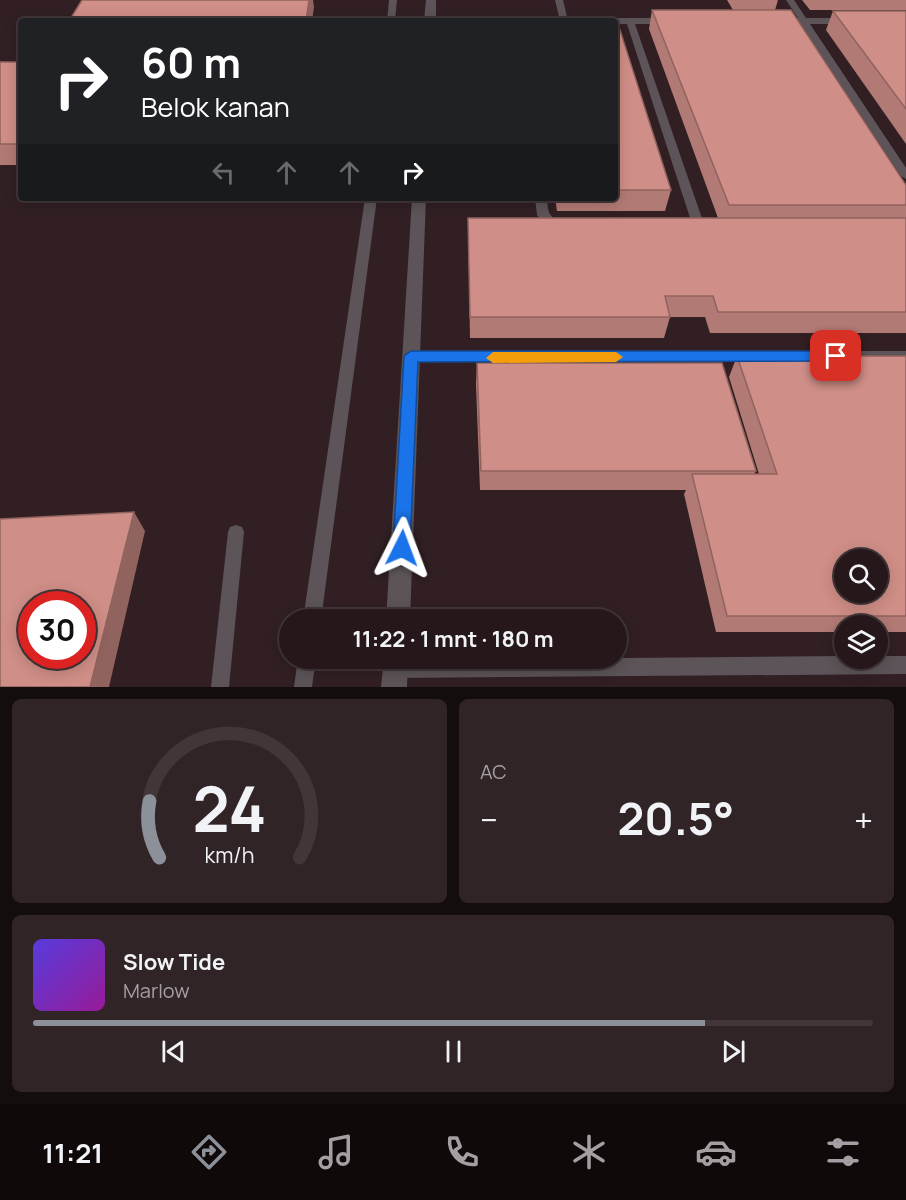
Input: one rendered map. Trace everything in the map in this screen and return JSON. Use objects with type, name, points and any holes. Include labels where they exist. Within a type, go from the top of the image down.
[{"type":"street","points":[[430,18],[431,0]]},
{"type":"street","points":[[399,609],[419,201]]},
{"type":"lane","points":[[391,18],[393,0]]},
{"type":"lane","points":[[559,0],[563,18]]},
{"type":"lane","points":[[790,0],[906,176]]},
{"type":"lane","points":[[618,21],[677,21]]},
{"type":"lane","points":[[630,21],[700,230]]},
{"type":"lane","points":[[770,21],[861,21]]},
{"type":"lane","points":[[314,609],[371,201]]},
{"type":"lane","points":[[541,201],[543,215],[548,222],[569,225]]},
{"type":"lane","points":[[411,356],[765,356]]},
{"type":"lane","points":[[824,356],[906,356]]},
{"type":"lane","points":[[219,687],[236,532]]},
{"type":"lane","points":[[395,672],[906,665]]},
{"type":"lane","points":[[303,687],[305,669]]},
{"type":"building","points":[[82,0],[309,0],[306,18],[71,18]]},
{"type":"building","points":[[652,10],[791,10],[906,185],[906,205],[729,205]]},
{"type":"building","points":[[833,11],[906,11],[906,109]]},
{"type":"building","points":[[618,30],[620,30],[671,190],[618,190]]},
{"type":"building","points":[[0,62],[18,62],[18,144],[0,144]]},
{"type":"building","points":[[468,218],[906,218],[906,312],[718,312],[713,296],[665,296],[670,317],[470,317]]},
{"type":"building","points":[[737,356],[906,356],[906,616],[727,616],[692,474],[777,474]]},
{"type":"building","points":[[477,363],[722,363],[756,471],[481,471]]},
{"type":"building","points":[[134,512],[96,663],[96,591],[18,591],[18,669],[95,669],[90,687],[0,687],[0,519]]},
{"type":"slow traffic","points":[[493,358],[616,357]]},
{"type":"route","points":[[402,548],[411,356],[507,358],[836,356]]}]
